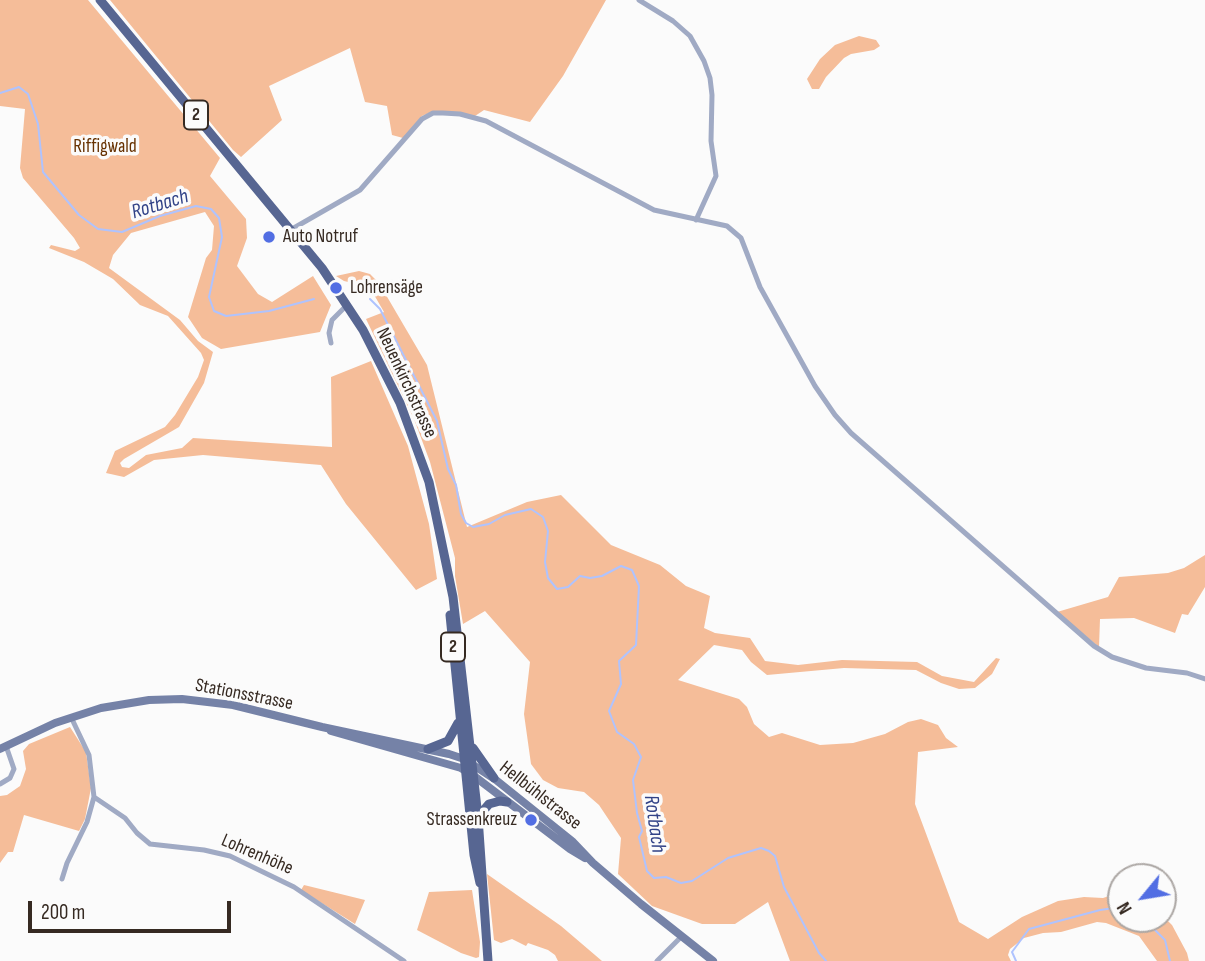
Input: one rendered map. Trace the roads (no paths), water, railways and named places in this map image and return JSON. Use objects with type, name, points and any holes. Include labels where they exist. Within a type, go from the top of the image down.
[{"type":"main road","name":"Neuenkirchstrasse","points":[[100,0],[292,229],[347,305],[380,361],[412,435],[436,510],[453,597],[471,743],[474,855],[482,889]]},
{"type":"main road","name":"Neuenkirchstrasse","points":[[448,575],[459,718],[464,759],[470,771],[478,817],[482,889]]},
{"type":"main road","name":"Stationsstrasse","points":[[3,747],[71,717],[131,702],[182,699],[233,705],[464,759]]},
{"type":"main road","points":[[428,749],[450,739],[459,718]]},
{"type":"main road","name":"Stationsstrasse","points":[[322,727],[342,736],[470,771]]},
{"type":"main road","points":[[471,743],[494,778]]},
{"type":"main road","name":"Hellbühlstrasse","points":[[470,771],[494,778],[713,961]]},
{"type":"main road","name":"Hellbühlstrasse","points":[[470,771],[507,802],[593,863]]},
{"type":"main road","points":[[478,817],[489,804],[507,802]]},
{"type":"main road","name":"2","points":[[482,889],[488,961]]},
{"type":"street","points":[[639,0],[673,21],[690,36],[710,78],[712,150],[716,176],[696,220]]},
{"type":"street","points":[[292,229],[360,190],[422,119],[433,113],[460,114],[486,121],[654,211],[727,226],[741,238],[760,287],[815,386],[835,415],[872,451],[1094,646],[1112,657],[1146,668],[1187,673],[1205,679]]},
{"type":"street","points":[[331,343],[328,333],[332,320],[347,305]]},
{"type":"street","points":[[62,879],[88,822],[94,797],[89,755],[71,717]]},
{"type":"street","points":[[0,784],[10,778],[14,769],[3,747]]},
{"type":"street","name":"Lohrenhöhe","points":[[94,797],[125,818],[150,844],[230,856],[294,887],[404,961]]},
{"type":"street","points":[[657,961],[682,936]]},
{"type":"waterway","name":"Rotbach","points":[[0,93],[19,87],[28,94],[38,124],[43,172],[79,215],[98,229],[122,232],[160,216],[196,206],[211,209],[219,218],[222,237],[209,297],[214,311],[226,316],[269,311],[314,299]]},
{"type":"waterway","name":"Rotbach","points":[[370,299],[380,309],[437,421],[448,469],[456,485],[461,514],[466,523],[473,527],[489,524],[505,515],[531,509],[543,517],[548,531],[545,562],[548,578],[557,589],[568,587],[580,576],[602,576],[621,566],[632,570],[639,586],[636,645],[619,661],[621,684],[609,711],[617,732],[634,744],[641,757],[633,780],[642,831],[639,837],[647,871],[654,878],[666,877],[681,883],[692,881],[728,858],[761,848],[769,851],[775,856],[784,887],[819,953],[826,961]]},
{"type":"waterway","name":"Rotbach","points":[[1016,961],[1012,952],[1029,929],[1107,909]]},
{"type":"waterway","name":"Rotbach","points":[[1158,933],[1165,940],[1170,961]]},
{"type":"place","name":"Auto Notruf","points":[[269,237]]},
{"type":"place","name":"Lohrensäge","points":[[336,288]]},
{"type":"place","name":"Strassenkreuz","points":[[531,820]]},
{"type":"park label","name":"Riffigwald","points":[[105,147]]}]
